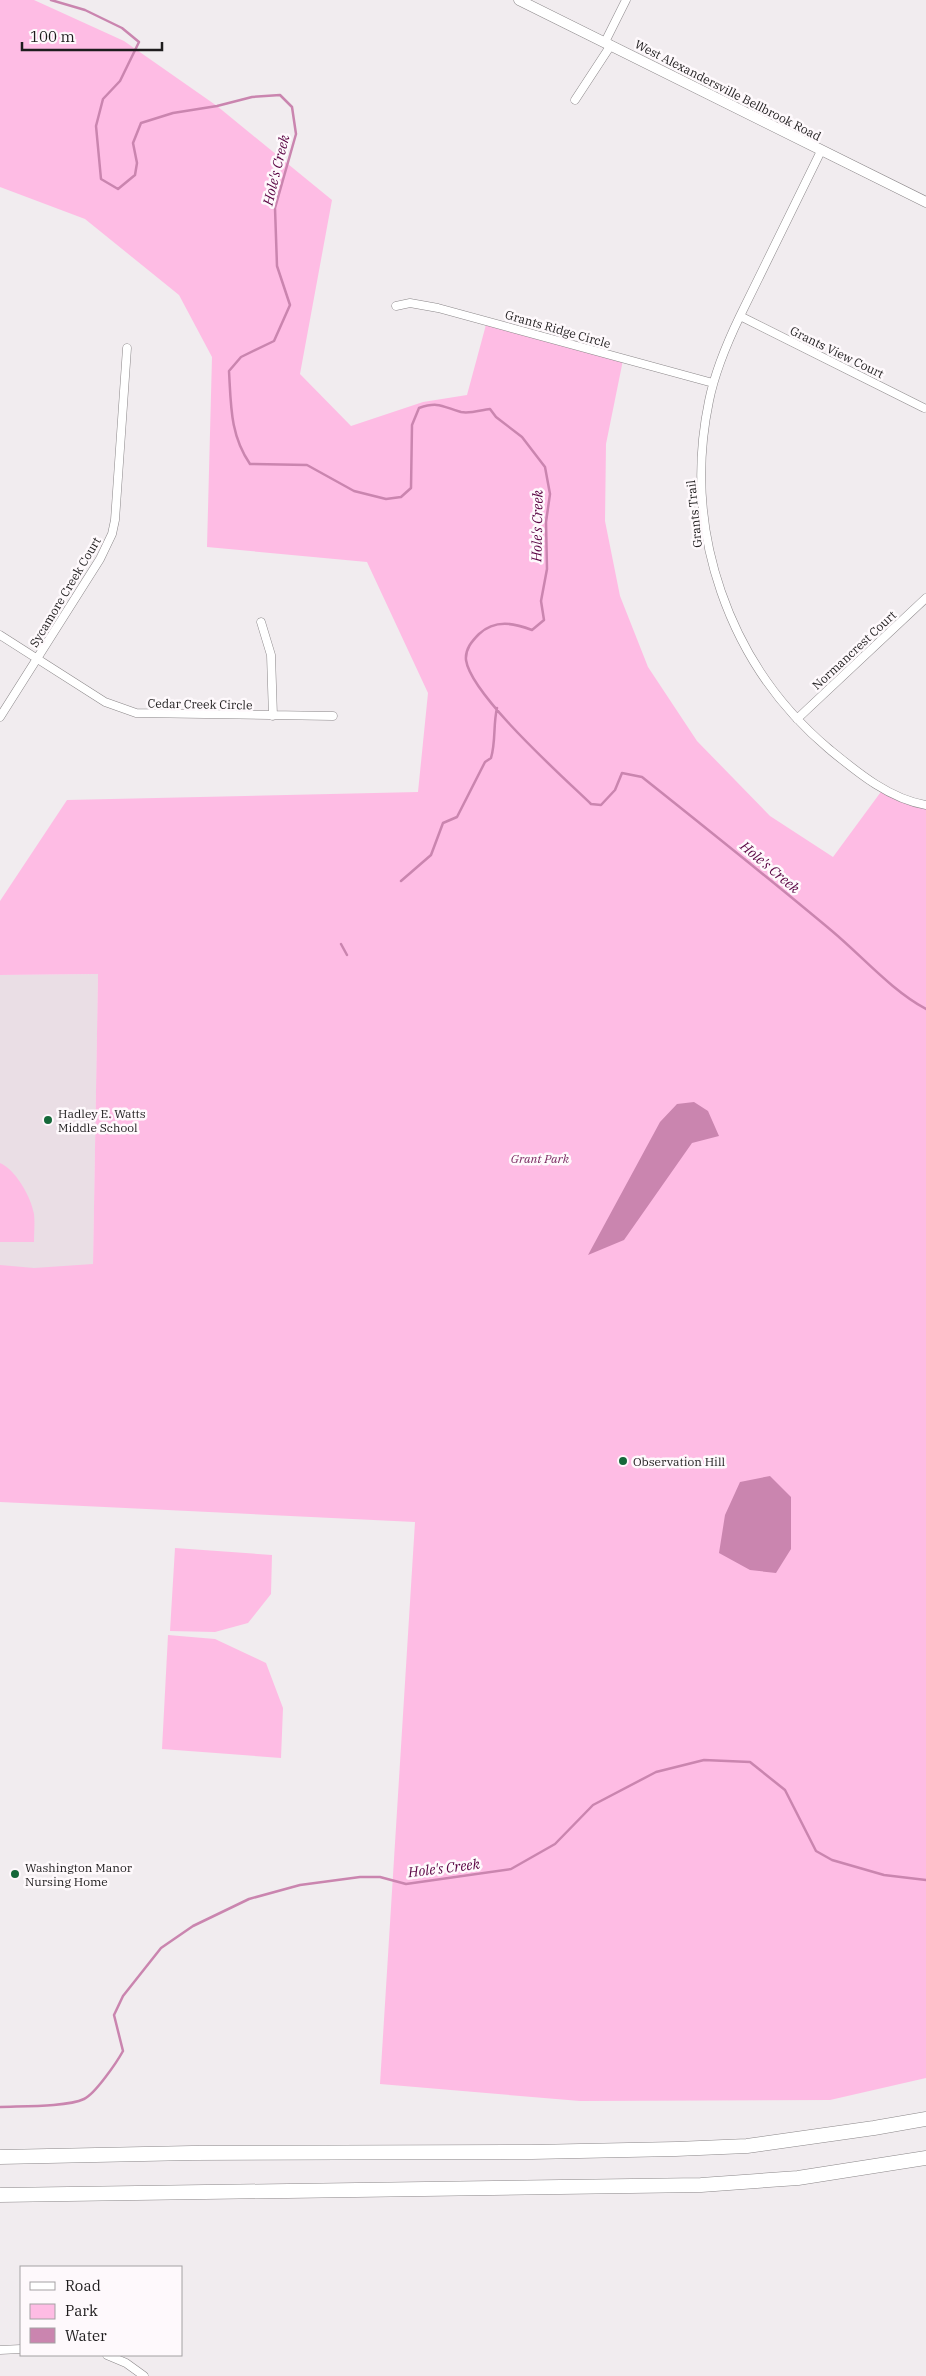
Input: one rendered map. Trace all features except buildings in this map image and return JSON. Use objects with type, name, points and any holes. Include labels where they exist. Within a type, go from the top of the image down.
[{"type":"highway","points":[[0,2157],[192,2153],[541,2152],[747,2146],[926,2119]]},
{"type":"highway","points":[[0,2195],[701,2185],[798,2178],[926,2158]]},
{"type":"main road","name":"West Alexandersville Bellbrook Road","points":[[520,0],[926,202]]},
{"type":"street","points":[[575,100],[608,44],[626,0]]},
{"type":"street","name":"Grants Trail","points":[[821,151],[740,316],[713,383],[704,425],[700,471],[701,504],[713,568],[742,644],[772,690],[797,720],[837,756],[883,789],[910,801],[926,805]]},
{"type":"street","name":"Grants Ridge Circle","points":[[396,306],[410,303],[438,308],[713,383]]},
{"type":"street","name":"Grants View Court","points":[[740,316],[924,408]]},
{"type":"street","name":"Sycamore Creek Court","points":[[0,716],[100,559],[112,534],[117,495],[127,348]]},
{"type":"street","name":"Normancrest Court","points":[[797,720],[926,598]]},
{"type":"street","points":[[262,622],[271,655],[273,716]]},
{"type":"street","name":"Cedar Creek Circle","points":[[0,636],[105,702],[136,713],[333,716]]},
{"type":"street","points":[[0,2350],[20,2349]]},
{"type":"street","points":[[109,2356],[126,2363],[144,2376]]},
{"type":"shaded area","name":"Hadley E. Watts Middle School","points":[[98,974],[93,1265],[30,1502],[0,1502],[0,975]]},
{"type":"green space","name":"Grant Park","points":[[0,0],[34,0],[124,41],[217,106],[332,200],[300,374],[351,426],[423,402],[467,395],[487,321],[623,360],[606,444],[605,521],[620,596],[648,667],[697,741],[770,816],[833,857],[883,789],[926,805],[926,2078],[830,2100],[580,2101],[380,2084],[415,1522],[0,1502],[0,1265],[34,1268],[93,1264],[98,974],[0,975],[0,901],[67,800],[418,792],[428,693],[367,562],[207,547],[212,357],[179,295],[85,219],[0,187]]},
{"type":"green space","points":[[0,1163],[17,1178],[30,1200],[34,1214],[34,1242],[0,1242]]},
{"type":"green space","points":[[175,1548],[272,1555],[271,1594],[248,1623],[215,1632],[170,1631]]},
{"type":"green space","points":[[168,1635],[215,1639],[266,1663],[283,1708],[281,1758],[162,1749]]},
{"type":"water","points":[[694,1102],[708,1111],[719,1136],[692,1143],[624,1240],[588,1255],[660,1122],[677,1104]]},
{"type":"water","points":[[770,1476],[791,1497],[791,1549],[776,1573],[750,1570],[719,1553],[725,1515],[740,1482]]},
{"type":"waterway","name":"Hole's Creek","points":[[51,0],[85,10],[122,28],[139,42],[120,81],[103,99],[96,126],[101,179],[118,189],[135,175],[137,163],[133,143],[141,123],[173,113],[217,106],[252,97],[280,95],[292,107],[296,134],[275,208],[277,266],[290,305],[274,341],[241,357],[229,371],[231,408],[235,431],[243,453],[250,464],[307,465],[354,491],[386,499],[401,497],[411,488],[412,425],[419,408],[436,405],[461,412],[490,409],[496,417],[522,437],[545,467],[550,494],[546,522],[547,569],[541,601],[544,620],[532,630],[512,624],[498,624],[485,629],[474,639],[468,649],[466,660],[472,675],[484,693],[500,714],[540,756],[591,804],[601,805],[615,790],[622,773],[642,777],[844,941],[889,983],[926,1009]]},
{"type":"waterway","points":[[401,881],[431,855],[443,823],[457,817],[485,762],[491,758],[497,708]]},
{"type":"waterway","points":[[341,944],[347,955]]},
{"type":"waterway","name":"Hole's Creek","points":[[0,2107],[44,2106],[76,2102],[89,2096],[123,2051],[114,2015],[123,1996],[161,1948],[193,1926],[249,1899],[300,1885],[360,1877],[380,1877],[406,1884],[511,1869],[555,1844],[593,1805],[656,1772],[704,1760],[750,1762],[785,1790],[816,1851],[832,1860],[884,1875],[926,1880]]},
{"type":"place","name":"Hadley E. Watts Middle School","points":[[48,1120]]},
{"type":"place","name":"Observation Hill","points":[[623,1461]]},
{"type":"place","name":"Washington Manor Nursing Home","points":[[15,1874]]}]
